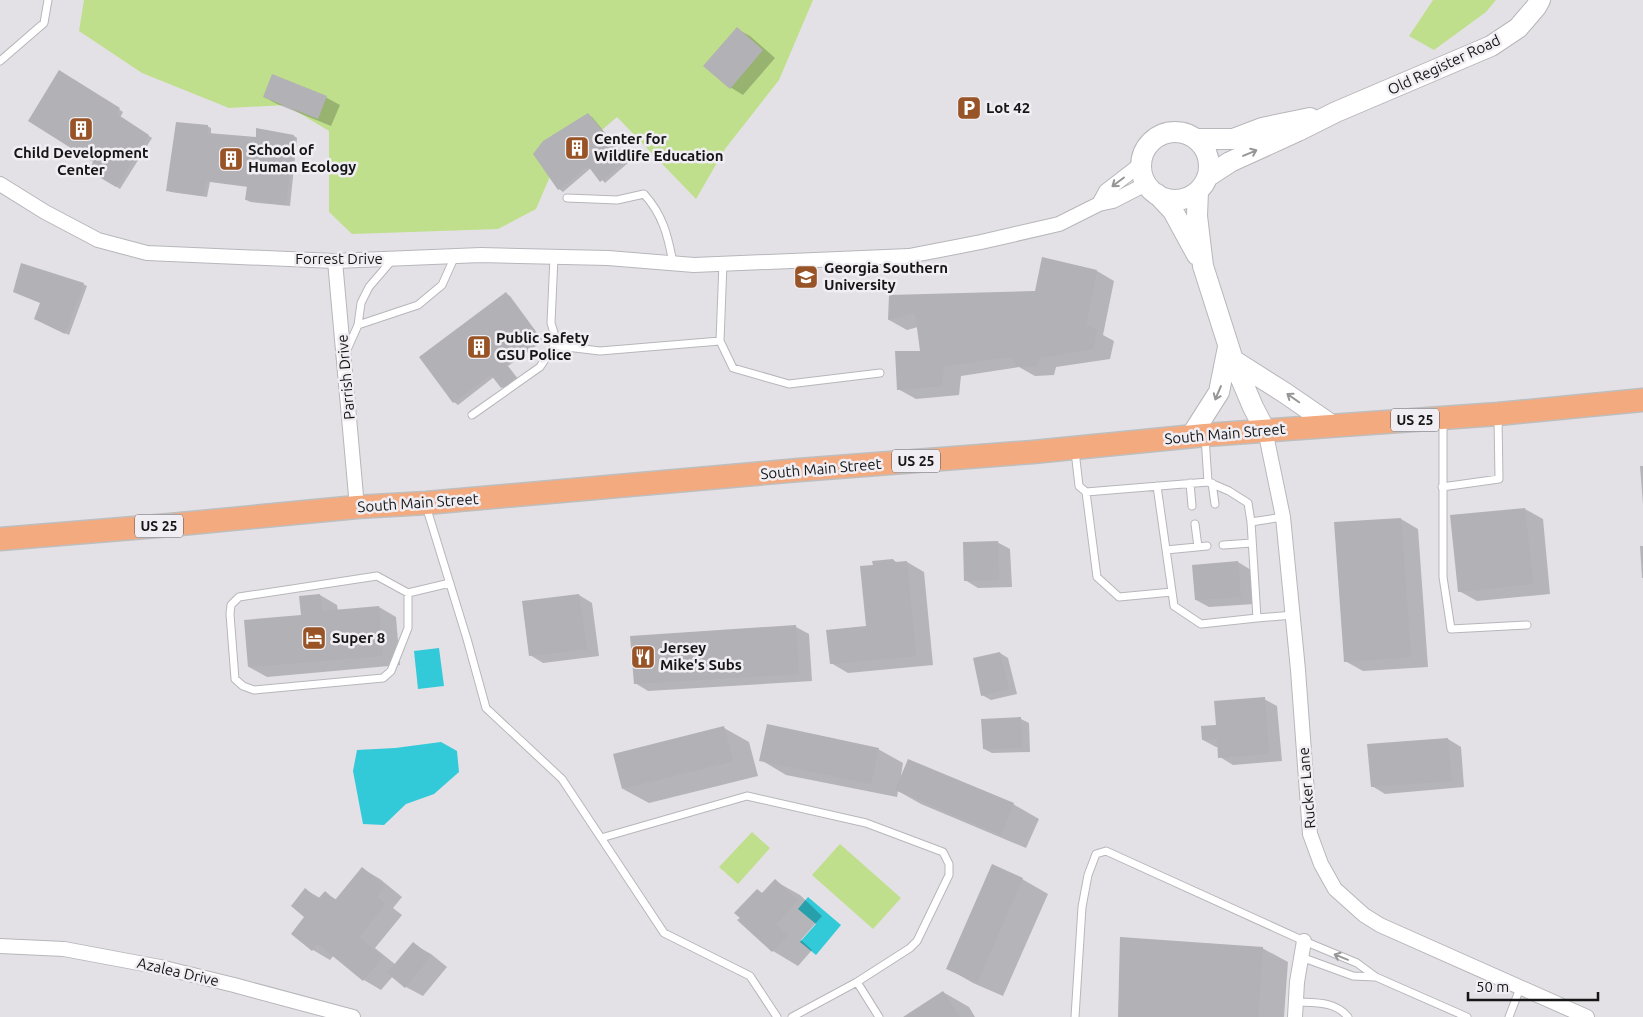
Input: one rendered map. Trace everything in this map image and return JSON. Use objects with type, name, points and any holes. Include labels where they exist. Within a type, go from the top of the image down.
[{"type":"main road","name":"South Main Street","points":[[0,539],[170,525],[357,500],[426,503],[798,470],[1074,449],[1265,430],[1498,414],[1643,400]]},
{"type":"street","name":"Old Register Road","points":[[1151,189],[1166,199],[1178,200],[1188,197],[1230,162],[1290,136],[1336,112],[1491,46],[1518,28],[1540,0]]},
{"type":"street","name":"Old Register Road","points":[[1141,164],[1147,146],[1161,135],[1180,132],[1197,139],[1232,139],[1262,128],[1336,112]]},
{"type":"street","points":[[1197,139],[1204,148],[1209,167],[1203,184],[1197,216],[1203,266]]},
{"type":"street","points":[[1141,164],[1142,174],[1151,189],[1173,210],[1203,266],[1231,353],[1253,407],[1265,430]]},
{"type":"street","points":[[1099,204],[1106,191],[1141,164]]},
{"type":"street","name":"Forrest Drive","points":[[0,184],[44,212],[98,240],[147,253],[335,261],[481,255],[608,258],[694,265],[908,256],[1059,224],[1099,204],[1151,189]]},
{"type":"street","name":"Parrish Drive","points":[[335,261],[357,500]]},
{"type":"street","points":[[1231,353],[1333,426]]},
{"type":"street","points":[[1198,436],[1220,392],[1231,353]]},
{"type":"street","name":"Rucker Lane","points":[[1265,430],[1283,517],[1310,834],[1321,864],[1335,889],[1364,915],[1380,926],[1587,1017]]},
{"type":"street","points":[[1295,1017],[1304,941]]},
{"type":"street","name":"Azalea Drive","points":[[0,946],[64,949],[160,968],[234,985],[353,1017]]},
{"type":"lane","points":[[0,61],[44,22],[48,0]]},
{"type":"lane","points":[[567,198],[617,200],[644,194],[656,206],[668,237],[673,263]]},
{"type":"lane","points":[[358,325],[418,305],[442,286],[455,256]]},
{"type":"lane","points":[[554,257],[552,324],[558,346],[600,351],[720,341]]},
{"type":"lane","points":[[344,357],[358,325],[361,303],[369,286],[394,259]]},
{"type":"lane","points":[[723,263],[720,341],[733,368],[789,384],[880,373]]},
{"type":"lane","points":[[472,415],[540,367],[557,341]]},
{"type":"lane","points":[[1442,486],[1500,479],[1498,414]]},
{"type":"lane","points":[[1443,418],[1443,577],[1451,629],[1527,625]]},
{"type":"lane","points":[[1198,436],[1215,504]]},
{"type":"lane","points":[[1074,449],[1079,486],[1086,492],[1097,577],[1119,597],[1172,592]]},
{"type":"lane","points":[[1086,492],[1210,482],[1248,503],[1257,618]]},
{"type":"lane","points":[[1190,483],[1192,506]]},
{"type":"lane","points":[[1157,486],[1174,606],[1201,624],[1292,615]]},
{"type":"lane","points":[[426,503],[486,708],[562,779],[664,933],[750,976],[777,1017]]},
{"type":"lane","points":[[1250,522],[1283,517]]},
{"type":"lane","points":[[1195,524],[1198,547]]},
{"type":"lane","points":[[1223,545],[1252,542]]},
{"type":"lane","points":[[1166,550],[1207,546]]},
{"type":"lane","points":[[408,593],[408,628],[391,671],[383,678],[254,690],[243,686],[235,679],[230,614],[231,605],[239,597],[377,576],[408,593],[450,583]]},
{"type":"lane","points":[[601,838],[747,796],[866,823],[944,852],[950,875],[917,941],[910,948],[857,982],[792,1017]]},
{"type":"lane","points":[[1075,1017],[1082,907],[1088,875],[1096,854],[1106,851],[1304,941],[1357,963],[1376,977],[1467,1017]]},
{"type":"lane","points":[[1301,957],[1354,976],[1376,977]]},
{"type":"lane","points":[[857,982],[879,1017]]},
{"type":"lane","points":[[1509,1017],[1520,988]]},
{"type":"lane","points":[[1296,1002],[1320,1003],[1337,1007],[1348,1017]]},
{"type":"green space","points":[[84,0],[813,0],[779,80],[725,149],[696,199],[617,117],[551,174],[536,209],[498,229],[352,234],[329,212],[329,131],[286,105],[229,108],[142,73],[79,31]]},
{"type":"green space","points":[[1433,0],[1496,0],[1486,12],[1434,50],[1409,36]]},
{"type":"green space","points":[[752,832],[770,848],[738,884],[719,867]]},
{"type":"green space","points":[[840,844],[901,898],[873,929],[812,875]]},
{"type":"water","points":[[439,648],[444,686],[418,689],[414,651]]},
{"type":"water","points":[[441,742],[457,751],[459,772],[434,794],[406,804],[384,825],[363,824],[353,771],[357,750],[395,748]]},
{"type":"water","points":[[808,897],[841,925],[816,955],[800,942],[816,924],[798,909]]},
{"type":"building","points":[[737,27],[763,50],[730,89],[703,66]]},
{"type":"building","name":"Child Development Center","points":[[59,70],[120,108],[117,114],[149,135],[116,187],[89,171],[93,162],[28,121]]},
{"type":"building","points":[[272,74],[327,96],[318,119],[263,97]]},
{"type":"building","name":"Center for Wildlife Education","points":[[588,113],[627,160],[600,182],[588,166],[558,190],[533,154],[543,141]]},
{"type":"building","name":"School of Human Ecology","points":[[176,122],[208,125],[208,133],[256,137],[256,128],[294,135],[286,205],[245,200],[247,186],[207,181],[203,196],[166,191]]},
{"type":"building","points":[[1042,257],[1097,270],[1086,325],[1097,330],[1093,349],[1039,358],[1037,366],[1016,367],[1012,357],[944,366],[942,386],[897,390],[895,351],[920,351],[915,313],[888,320],[889,295],[1035,291]]},
{"type":"building","points":[[21,263],[84,283],[65,334],[34,319],[40,303],[13,292]]},
{"type":"building","name":"Public Safety GSU Police","points":[[506,292],[540,338],[505,364],[516,378],[501,388],[491,375],[453,403],[419,357]]},
{"type":"building","points":[[1525,508],[1533,584],[1458,592],[1450,515]]},
{"type":"building","points":[[1401,518],[1411,657],[1344,662],[1334,522]]},
{"type":"building","points":[[998,541],[999,580],[964,581],[963,542]]},
{"type":"building","points":[[893,559],[895,562],[907,561],[916,656],[830,664],[826,630],[866,626],[860,566],[873,565],[872,561]]},
{"type":"building","points":[[1238,561],[1241,597],[1195,600],[1192,565]]},
{"type":"building","name":"Super 8","points":[[320,594],[322,611],[379,606],[383,656],[248,667],[244,620],[301,615],[299,596]]},
{"type":"building","points":[[579,594],[587,649],[529,656],[522,601]]},
{"type":"building","points":[[796,625],[799,674],[634,684],[630,636]]},
{"type":"building","points":[[1000,652],[1009,689],[981,696],[973,658]]},
{"type":"building","points":[[1265,697],[1269,754],[1218,758],[1217,739],[1202,740],[1201,726],[1216,725],[1214,701]]},
{"type":"building","points":[[1021,717],[1022,748],[983,749],[981,719]]},
{"type":"building","points":[[767,724],[879,748],[871,784],[759,761]]},
{"type":"building","points":[[724,726],[733,761],[622,789],[613,754]]},
{"type":"building","points":[[1448,738],[1452,781],[1371,787],[1367,744]]},
{"type":"building","points":[[908,759],[1014,803],[1001,835],[895,790]]},
{"type":"building","points":[[992,864],[1023,878],[977,983],[946,969]]},
{"type":"building","points":[[362,867],[385,886],[377,897],[386,904],[359,937],[383,957],[363,981],[318,944],[312,951],[291,934],[304,917],[291,906],[305,888],[318,899],[325,891],[335,900]]},
{"type":"building","points":[[775,879],[798,900],[776,925],[788,935],[772,952],[737,920],[740,918],[734,913],[757,889],[762,893]]},
{"type":"building","points":[[1120,937],[1263,947],[1258,1017],[1118,1017]]},
{"type":"building","points":[[413,942],[431,956],[405,988],[387,973]]},
{"type":"building","points":[[943,991],[960,1017],[903,1017]]},
{"type":"place","name":"Lot 42","points":[[969,108]]},
{"type":"place","name":"Child Development Center","points":[[81,129]]},
{"type":"place","name":"Center for Wildlife Education","points":[[577,148]]},
{"type":"place","name":"School of Human Ecology","points":[[231,159]]},
{"type":"place","name":"Georgia Southern University","points":[[806,277]]},
{"type":"place","name":"Public Safety GSU Police","points":[[479,347]]},
{"type":"place","name":"Super 8","points":[[314,638]]},
{"type":"place","name":"Jersey Mike's Subs","points":[[643,657]]}]
